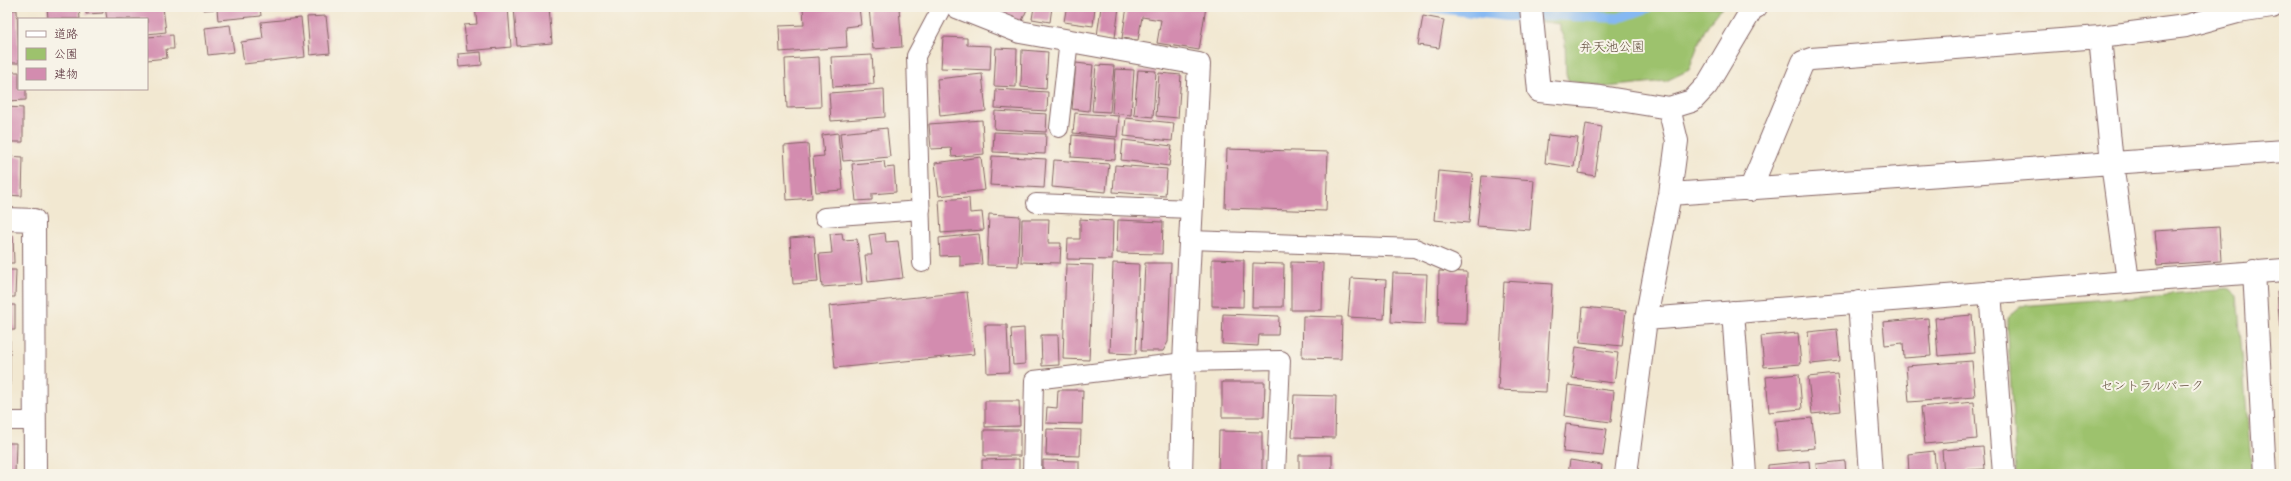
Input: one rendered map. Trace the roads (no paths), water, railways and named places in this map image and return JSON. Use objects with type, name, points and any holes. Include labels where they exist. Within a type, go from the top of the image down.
[{"type":"street","points":[[957,7],[1020,32],[1199,64],[1184,362],[1181,474]]},
{"type":"street","points":[[1531,7],[1539,91],[1601,97],[1669,108],[1692,101],[1707,85],[1752,9],[1756,7]]},
{"type":"street","points":[[1750,190],[1803,62],[1811,59],[2100,36],[2186,26],[2238,12],[2272,7]]},
{"type":"street","points":[[2100,36],[2112,163],[2128,281]]},
{"type":"street","points":[[1626,474],[1646,319],[1670,194],[1677,141],[1669,108]]},
{"type":"street","points":[[1670,194],[1750,190],[2284,151]]},
{"type":"street","points":[[7,219],[34,220],[35,474]]},
{"type":"street","points":[[1646,319],[2254,271],[2284,270]]},
{"type":"street","points":[[2254,271],[2264,474]]},
{"type":"street","points":[[1990,292],[2004,474]]},
{"type":"street","points":[[1859,302],[1871,474]]},
{"type":"street","points":[[1733,312],[1745,474]]},
{"type":"lane","points":[[922,263],[916,56],[942,7]]},
{"type":"lane","points":[[1059,128],[1069,40]]},
{"type":"lane","points":[[1036,203],[1191,209]]},
{"type":"lane","points":[[824,217],[921,210]]},
{"type":"lane","points":[[1190,240],[1415,248],[1452,264]]},
{"type":"lane","points":[[1032,474],[1034,380],[1184,362],[1281,360],[1276,474]]},
{"type":"lane","points":[[7,421],[35,421]]},
{"type":"waterway","points":[[1426,7],[1508,16],[1549,15],[1619,18],[1650,7]]},
{"type":"park label","name":"弁天池公園","points":[[1612,46]]},
{"type":"park label","name":"セントラルパーク","points":[[2152,385]]}]
